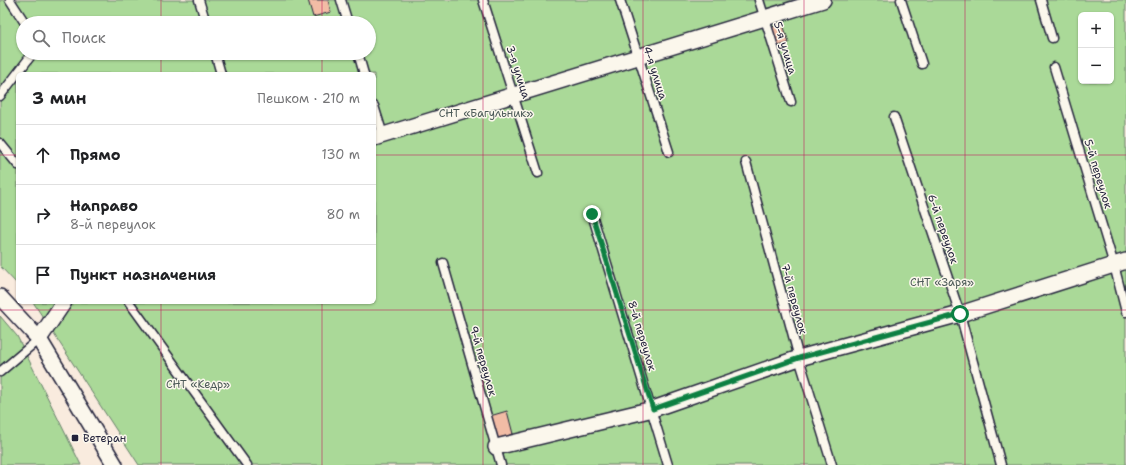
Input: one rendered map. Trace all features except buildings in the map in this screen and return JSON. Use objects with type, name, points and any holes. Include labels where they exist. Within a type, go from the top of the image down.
[{"type":"street","points":[[379,137],[822,0]]},
{"type":"street","points":[[496,447],[653,409],[799,358],[960,314],[1120,263]]},
{"type":"street","points":[[0,297],[39,339],[115,465]]},
{"type":"street","points":[[39,339],[63,304]]},
{"type":"lane","points":[[10,0],[20,16]]},
{"type":"lane","points":[[199,0],[204,16]]},
{"type":"lane","points":[[341,0],[346,16]]},
{"type":"lane","name":"3-я улица","points":[[483,0],[538,173]]},
{"type":"lane","name":"4-я улица","points":[[620,0],[668,152]]},
{"type":"lane","name":"5-я улица","points":[[759,0],[791,102]]},
{"type":"lane","points":[[901,0],[922,64]]},
{"type":"lane","points":[[1041,0],[1052,38]]},
{"type":"lane","points":[[18,72],[28,60]]},
{"type":"lane","points":[[217,60],[220,72]]},
{"type":"lane","points":[[360,60],[363,72]]},
{"type":"lane","name":"5-й переулок","points":[[1054,67],[1120,263],[1126,312]]},
{"type":"lane","points":[[0,96],[16,75]]},
{"type":"lane","name":"6-й переулок","points":[[894,117],[960,314],[1001,465]]},
{"type":"lane","points":[[376,118],[379,137]]},
{"type":"lane","points":[[0,143],[16,163]]},
{"type":"lane","name":"7-й переулок","points":[[746,162],[799,358],[832,465]]},
{"type":"lane","name":"8-й переулок","points":[[592,214],[653,409],[668,465]]},
{"type":"lane","name":"9-й переулок","points":[[443,263],[501,465]]},
{"type":"lane","points":[[131,304],[247,465]]},
{"type":"lane","points":[[0,372],[39,339]]},
{"type":"green space","name":"СНТ «Заря»","points":[[0,0],[1126,0],[1126,465],[139,465],[34,304],[376,304],[376,72],[16,72],[16,283],[0,266]]},
{"type":"green space","points":[[0,316],[17,336],[81,465],[0,465]]},
{"type":"place","name":"Ветеран","points":[[75,438]]},
{"type":"route","points":[[592,214],[653,409],[799,358],[960,314]]},
{"type":"park label","name":"СНТ «Багульник»","points":[[486,113]]},
{"type":"park label","name":"СНТ «Кедр»","points":[[198,384]]}]
